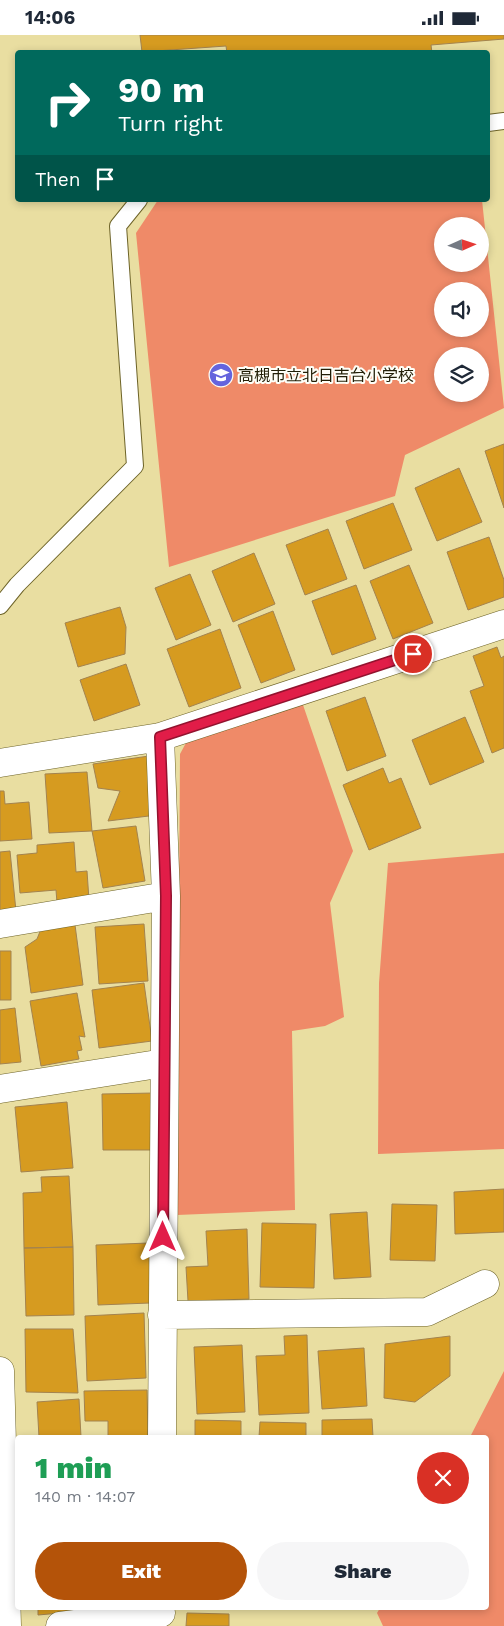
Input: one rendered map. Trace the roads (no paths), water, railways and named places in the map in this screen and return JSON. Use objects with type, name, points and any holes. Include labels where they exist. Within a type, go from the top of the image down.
[{"type":"street","points":[[0,763],[160,737],[504,624]]},
{"type":"street","points":[[160,737],[166,896],[162,1435]]},
{"type":"street","points":[[0,924],[166,896]]},
{"type":"street","points":[[0,1089],[164,1063]]},
{"type":"street","points":[[162,1315],[427,1312],[485,1284]]},
{"type":"street","points":[[0,1371],[7,1626]]},
{"type":"street","points":[[60,1626],[160,1615]]},
{"type":"lane","points":[[490,123],[504,121]]},
{"type":"lane","points":[[0,606],[135,465],[118,225],[137,202]]},
{"type":"place","name":"高槻市立北日吉台小学校","points":[[221,375]]}]
